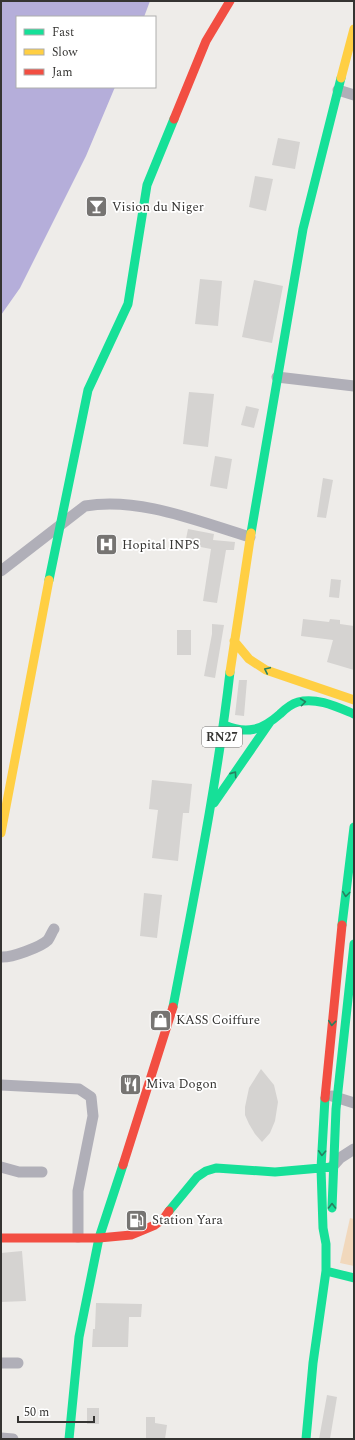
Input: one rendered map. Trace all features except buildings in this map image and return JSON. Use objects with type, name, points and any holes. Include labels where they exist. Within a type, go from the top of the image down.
[{"type":"main road","points":[[1,833],[59,526],[88,390],[128,304],[147,185],[206,41],[230,1]]},
{"type":"main road","name":"RN27","points":[[69,1439],[79,1337],[99,1238],[171,1015],[211,806],[224,725],[234,641],[250,537],[304,229],[354,29]]},
{"type":"main road","points":[[234,641],[249,659],[266,670],[354,700]]},
{"type":"main road","points":[[211,806],[270,722],[286,708],[298,702],[312,701],[332,705],[354,714]]},
{"type":"main road","points":[[224,725],[244,732],[253,730],[270,722]]},
{"type":"main road","points":[[326,1244],[332,1224],[327,1167],[325,1095],[343,915],[354,828]]},
{"type":"main road","points":[[343,915],[354,916]]},
{"type":"main road","points":[[306,1439],[326,1271],[326,1244],[323,1228],[327,1167],[337,1098],[354,944]]},
{"type":"main road","points":[[331,1039],[343,1041]]},
{"type":"main road","points":[[1,1238],[99,1238],[131,1235],[155,1225],[164,1218],[197,1177],[206,1171],[216,1168],[275,1172],[327,1167]]},
{"type":"main road","points":[[326,1271],[354,1278]]},
{"type":"street","points":[[338,90],[354,95]]},
{"type":"street","points":[[277,377],[354,386]]},
{"type":"street","points":[[1,571],[85,506],[97,504],[131,505],[164,510],[250,537]]},
{"type":"street","points":[[1,957],[8,958],[47,940],[54,929]]},
{"type":"street","points":[[1,1085],[80,1090],[91,1097],[93,1116],[78,1191],[78,1237]]},
{"type":"street","points":[[325,1095],[354,1103]]},
{"type":"street","points":[[327,1167],[354,1149]]},
{"type":"street","points":[[1,1167],[18,1172],[42,1172]]},
{"type":"street","points":[[1,1363],[18,1363]]},
{"type":"street","points":[[1,1438],[12,1439]]},
{"type":"shaded area","points":[[1,1],[150,1],[144,16],[16,16],[16,88],[115,88],[86,156],[20,288],[1,315]]},
{"type":"shaded area","points":[[350,1218],[354,1219],[354,1266],[340,1263]]},
{"type":"traffic: fast","points":[[251,533],[303,229],[341,78]]},
{"type":"traffic: fast","points":[[49,580],[88,390],[128,304],[147,185],[174,119]]},
{"type":"traffic: fast","points":[[173,1007],[212,798],[230,672]]},
{"type":"traffic: fast","points":[[224,725],[240,730],[254,729],[267,724],[293,704],[305,701],[320,702],[341,708],[354,714]]},
{"type":"traffic: fast","points":[[214,803],[270,722]]},
{"type":"traffic: fast","points":[[342,925],[354,827]]},
{"type":"traffic: fast","points":[[332,1208],[336,1109],[354,944]]},
{"type":"traffic: fast","points":[[306,1439],[313,1363],[326,1271],[326,1244],[323,1228],[321,1168],[325,1098]]},
{"type":"traffic: fast","points":[[69,1439],[79,1337],[99,1238],[123,1165]]},
{"type":"traffic: fast","points":[[169,1211],[197,1177],[206,1171],[216,1168],[275,1172],[332,1167]]},
{"type":"traffic: fast","points":[[326,1271],[354,1278]]},
{"type":"traffic: slow","points":[[341,78],[354,29]]},
{"type":"traffic: slow","points":[[230,672],[251,533]]},
{"type":"traffic: slow","points":[[1,833],[49,580]]},
{"type":"traffic: slow","points":[[234,641],[249,659],[266,670],[354,700]]},
{"type":"traffic: jam","points":[[174,119],[206,41],[230,1]]},
{"type":"traffic: jam","points":[[325,1098],[342,925]]},
{"type":"traffic: jam","points":[[123,1165],[173,1007]]},
{"type":"traffic: jam","points":[[1,1238],[99,1238],[131,1235],[155,1225],[164,1218],[169,1211]]},
{"type":"place","name":"Vision du Niger","points":[[97,207]]},
{"type":"place","name":"Hopital INPS","points":[[106,545]]},
{"type":"place","name":"KASS Coiffure","points":[[160,1020]]},
{"type":"place","name":"Miva Dogon","points":[[131,1084]]},
{"type":"place","name":"Station Yara","points":[[136,1220]]}]
